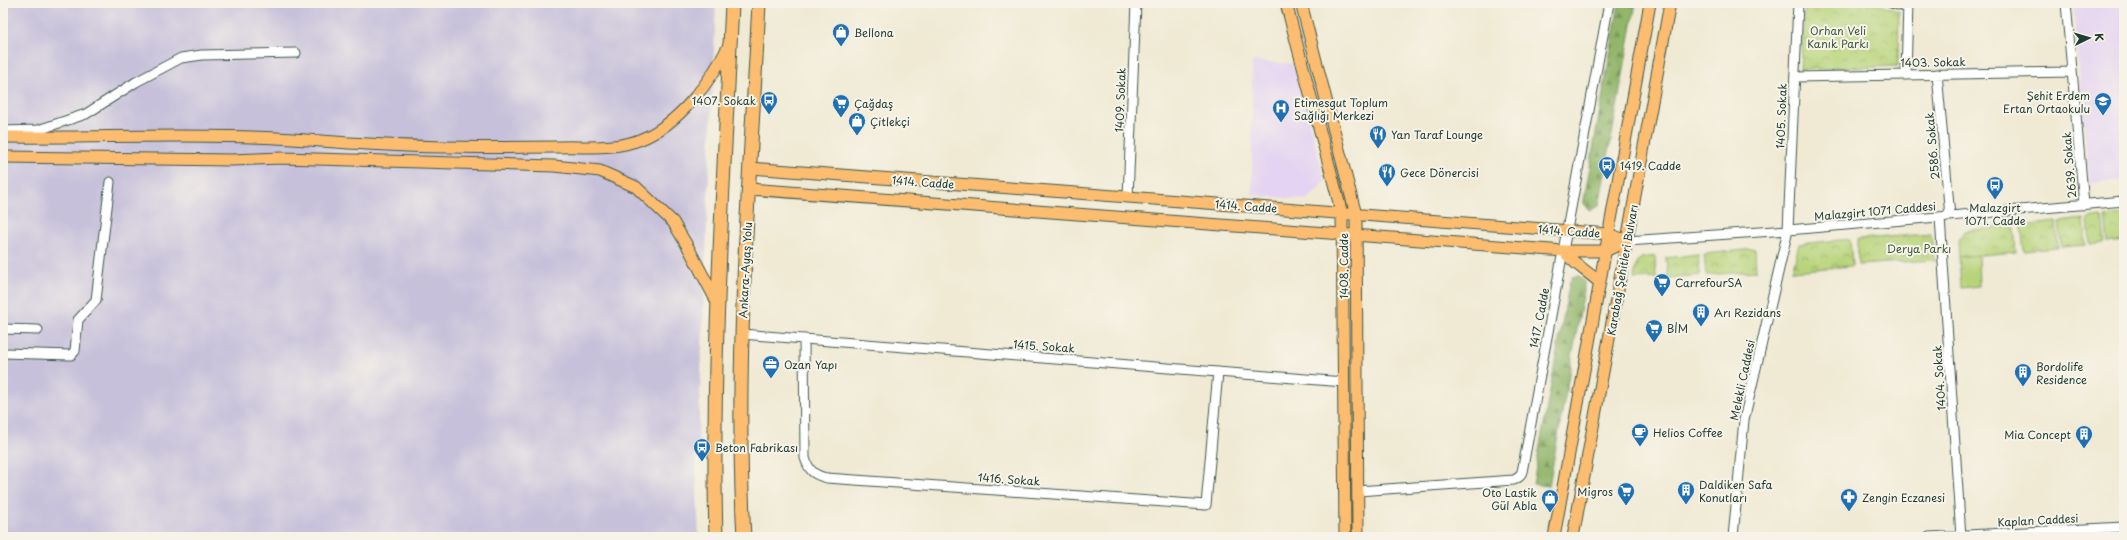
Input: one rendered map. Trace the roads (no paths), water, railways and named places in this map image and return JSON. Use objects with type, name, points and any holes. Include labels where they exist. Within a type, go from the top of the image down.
[{"type":"highway","points":[[716,537],[714,468],[718,304],[732,3]]},
{"type":"highway","name":"Ankara-Ayaş Yolu","points":[[744,537],[741,436],[742,334],[758,3]]},
{"type":"main road","name":"1408. Cadde","points":[[1286,3],[1342,214],[1345,537]]},
{"type":"main road","name":"1408. Cadde","points":[[1301,3],[1356,215],[1358,537]]},
{"type":"main road","name":"Karabağ Şehitleri Bulvarı","points":[[1554,537],[1650,3]]},
{"type":"main road","name":"Karabağ Şehitleri Bulvarı","points":[[1573,537],[1670,3]]},
{"type":"main road","points":[[3,137],[181,135],[315,140],[368,144],[519,148],[602,147],[624,145],[650,135],[685,107],[716,69],[731,40]]},
{"type":"main road","points":[[3,157],[233,160],[282,158],[548,166],[600,171],[636,188],[673,222],[718,304]]},
{"type":"main road","name":"1414. Cadde","points":[[750,168],[1608,234],[1627,241]]},
{"type":"main road","name":"1414. Cadde","points":[[749,189],[1564,252],[1606,251],[1627,241]]},
{"type":"main road","points":[[1564,252],[1573,263],[1591,274],[1600,284]]},
{"type":"street","name":"1409. Sokak","points":[[1128,197],[1136,3]]},
{"type":"street","name":"1417. Cadde","points":[[1358,490],[1514,480],[1519,477],[1523,464],[1564,252],[1609,3]]},
{"type":"street","name":"1405. Sokak","points":[[1788,230],[1798,3]]},
{"type":"street","points":[[1891,3],[1908,6],[1906,75]]},
{"type":"street","name":"2639. Sokak","points":[[2066,3],[2084,205]]},
{"type":"street","points":[[3,131],[38,130],[86,114],[136,82],[180,58],[202,55],[296,53]]},
{"type":"street","name":"1403. Sokak","points":[[1795,77],[2072,72]]},
{"type":"street","name":"2586. Sokak","points":[[1938,74],[1950,216]]},
{"type":"street","points":[[3,353],[71,355],[75,351],[78,320],[96,300],[110,182]]},
{"type":"street","name":"Malazgirt 1071 Caddesi","points":[[1627,241],[1788,230],[2124,201]]},
{"type":"street","name":"1404. Sokak","points":[[1940,217],[1961,536]]},
{"type":"street","name":"Melekli Caddesi","points":[[1733,537],[1744,420],[1788,230]]},
{"type":"street","points":[[3,329],[38,330]]},
{"type":"street","name":"1415. Sokak","points":[[742,334],[1344,382]]},
{"type":"street","name":"1416. Sokak","points":[[804,339],[805,458],[809,469],[817,476],[828,478],[1206,505],[1218,372]]},
{"type":"street","name":"Kaplan Caddesi","points":[[1929,537],[2124,527]]},
{"type":"place","name":"Bellona","points":[[841,47]]},
{"type":"place","name":"1407. Sokak","points":[[769,115]]},
{"type":"place","name":"Şehit Erdem Ertan Ortaokulu","points":[[2103,116]]},
{"type":"place","name":"Çağdaş","points":[[841,118]]},
{"type":"place","name":"Etimesgut Toplum Sağlığı Merkezi","points":[[1281,123]]},
{"type":"place","name":"Çitlekçi","points":[[857,136]]},
{"type":"place","name":"Yan Taraf Lounge","points":[[1378,149]]},
{"type":"place","name":"1419. Cadde","points":[[1607,180]]},
{"type":"place","name":"Gece Dönercisi","points":[[1387,187]]},
{"type":"place","name":"Malazgirt 1071. Cadde","points":[[1995,200]]},
{"type":"place","name":"CarrefourSA","points":[[1662,297]]},
{"type":"place","name":"Arı Rezidans","points":[[1701,327]]},
{"type":"place","name":"BİM","points":[[1654,343]]},
{"type":"place","name":"Ozan Yapı","points":[[771,379]]},
{"type":"place","name":"Bordolife Residence","points":[[2023,387]]},
{"type":"place","name":"Helios Coffee","points":[[1640,447]]},
{"type":"place","name":"Mia Concept","points":[[2084,449]]},
{"type":"place","name":"Beton Fabrikası","points":[[702,462]]},
{"type":"place","name":"Daldiken Safa Konutları","points":[[1686,505]]},
{"type":"place","name":"Migros","points":[[1626,506]]},
{"type":"place","name":"Zengin Eczanesi","points":[[1849,512]]},
{"type":"place","name":"Oto Lastik Gül Abla","points":[[1550,513]]},
{"type":"park label","name":"Orhan Veli Kanık Parkı","points":[[1838,36]]},
{"type":"park label","name":"Derya Parkı","points":[[1919,248]]}]
